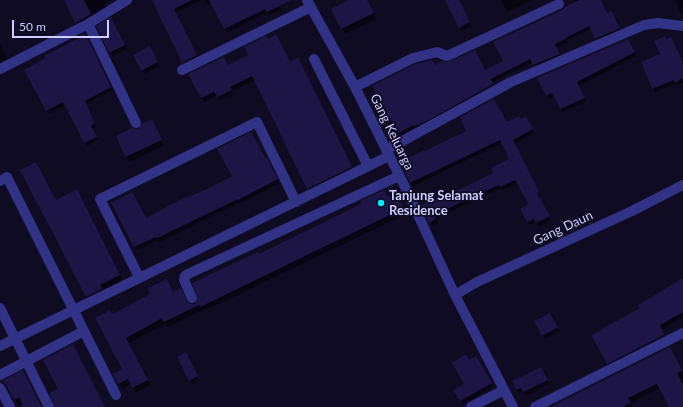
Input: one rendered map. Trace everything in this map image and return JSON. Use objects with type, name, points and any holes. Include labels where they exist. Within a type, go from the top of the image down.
[{"type":"street","points":[[0,70],[88,24],[128,0]]},
{"type":"street","points":[[182,70],[309,3]]},
{"type":"street","name":"Gang Keluarga","points":[[309,3],[355,87],[455,295],[513,407]]},
{"type":"street","points":[[355,87],[413,58],[436,52],[447,56],[559,4]]},
{"type":"street","points":[[0,346],[368,166],[512,82],[644,25],[658,23],[683,26]]},
{"type":"street","points":[[88,24],[136,124]]},
{"type":"street","points":[[314,59],[368,166]]},
{"type":"street","points":[[139,277],[100,199],[257,122],[296,202]]},
{"type":"street","points":[[192,298],[184,280],[185,276],[188,274],[399,176]]},
{"type":"street","points":[[0,181],[8,177],[116,395]]},
{"type":"street","name":"Gang Daun","points":[[455,295],[478,282],[625,214],[683,185]]},
{"type":"street","points":[[0,308],[49,407]]},
{"type":"street","points":[[0,375],[84,331]]},
{"type":"street","points":[[535,407],[683,333]]},
{"type":"street","points":[[0,388],[10,407]]},
{"type":"street","points":[[471,407],[504,390]]},
{"type":"building","points":[[64,0],[84,0],[91,14],[75,23]]},
{"type":"building","points":[[152,0],[192,0],[174,9],[197,55],[182,63]]},
{"type":"building","points":[[209,0],[291,0],[267,12],[265,9],[224,29]]},
{"type":"building","points":[[348,0],[367,0],[374,13],[341,29],[331,9]]},
{"type":"building","points":[[445,0],[459,0],[470,22],[459,28]]},
{"type":"building","points":[[579,0],[601,0],[607,13],[611,11],[620,28],[595,39],[589,26],[555,44],[560,54],[533,65],[530,59],[491,79],[493,84],[427,121],[398,133],[372,86],[415,64],[432,60],[435,65],[443,61],[447,62],[475,50],[485,70],[503,61],[493,42],[562,10]]},
{"type":"building","points":[[111,17],[125,45],[109,53],[96,26]]},
{"type":"building","points":[[85,33],[111,87],[85,101],[95,123],[91,126],[97,137],[84,143],[63,102],[46,111],[24,70],[45,58],[44,56],[79,38],[79,36]]},
{"type":"building","points":[[276,34],[290,62],[298,57],[352,167],[307,189],[252,76],[230,87],[232,90],[217,97],[214,92],[201,98],[188,74],[224,57],[228,65],[248,55],[244,47],[266,36],[268,39]]},
{"type":"building","points":[[665,36],[666,39],[671,37],[683,62],[683,78],[675,83],[674,80],[652,89],[641,62],[660,54],[654,41]]},
{"type":"building","points":[[628,39],[635,52],[577,82],[585,98],[560,109],[552,93],[546,96],[537,78]]},
{"type":"building","points":[[150,46],[158,62],[141,71],[133,55]]},
{"type":"building","points":[[494,99],[507,122],[519,116],[521,119],[526,116],[533,129],[513,140],[539,192],[537,193],[550,216],[536,223],[533,219],[527,222],[520,209],[528,204],[515,180],[500,187],[499,185],[435,215],[436,219],[429,223],[421,206],[453,190],[454,192],[493,173],[491,168],[509,159],[500,140],[410,183],[400,162],[466,131],[460,117]]},
{"type":"building","points":[[152,119],[162,140],[125,157],[116,136],[132,128],[138,129],[142,124]]},
{"type":"building","points":[[251,132],[278,179],[238,200],[157,238],[156,237],[134,247],[111,203],[132,192],[146,218],[173,203],[207,189],[232,176],[217,149]]},
{"type":"building","points":[[36,162],[56,200],[77,189],[120,275],[100,285],[102,289],[86,297],[20,170]]},
{"type":"building","points":[[384,190],[388,197],[396,193],[404,208],[200,307],[199,305],[164,322],[162,318],[126,338],[148,380],[132,388],[128,379],[118,384],[113,374],[122,369],[95,318],[110,310],[113,314],[150,294],[148,288],[167,279],[173,292],[181,288],[188,303],[195,304],[198,298],[192,283],[258,252],[259,254],[361,204],[360,201]]},
{"type":"building","points":[[683,278],[683,312],[660,325],[664,335],[607,364],[591,335],[640,308],[638,305]]},
{"type":"building","points":[[550,313],[558,327],[542,336],[534,321]]},
{"type":"building","points":[[73,344],[105,407],[55,407],[49,393],[58,389],[43,360]]},
{"type":"building","points":[[670,347],[682,371],[677,373],[683,384],[683,407],[669,407],[657,384],[628,398],[631,403],[623,407],[550,407]]},
{"type":"building","points":[[186,352],[198,376],[189,381],[177,357]]},
{"type":"building","points":[[466,354],[469,360],[476,356],[492,383],[460,401],[453,390],[464,384],[452,363]]},
{"type":"building","points":[[541,367],[548,380],[523,392],[521,388],[516,390],[512,381]]},
{"type":"building","points":[[23,370],[42,407],[18,407],[23,405],[19,397],[14,400],[6,385],[2,381]]},
{"type":"place","name":"Tanjung Selamat Residence","points":[[381,203]]}]
